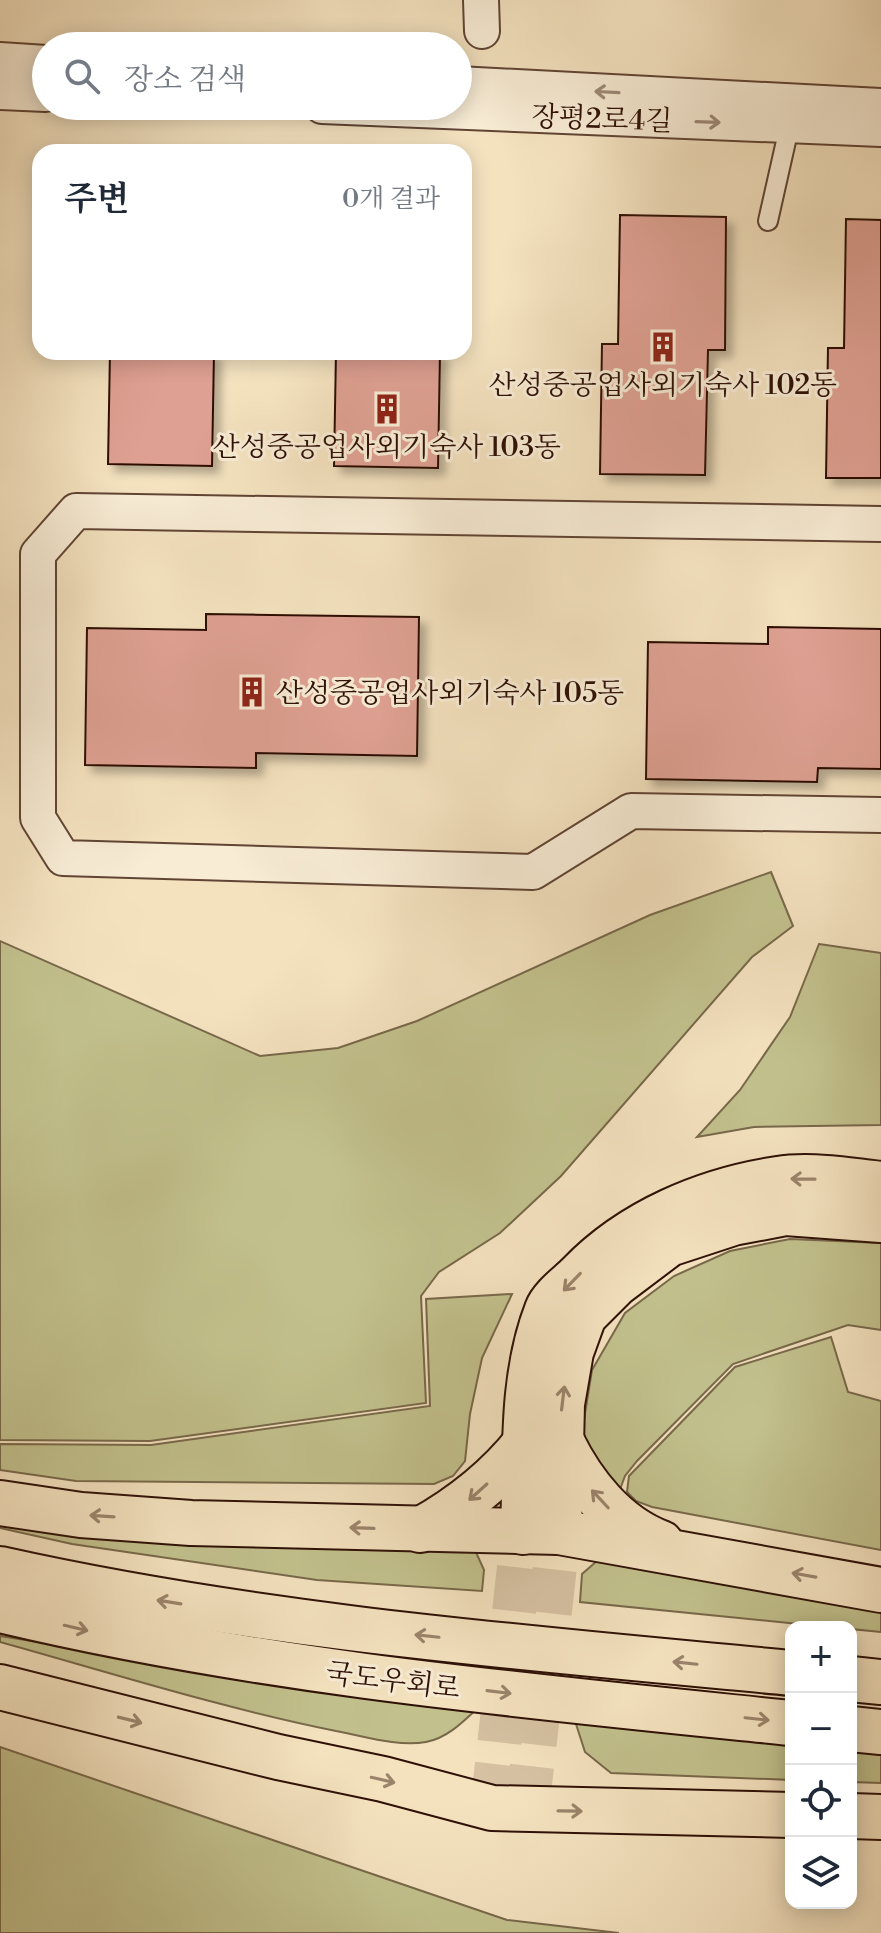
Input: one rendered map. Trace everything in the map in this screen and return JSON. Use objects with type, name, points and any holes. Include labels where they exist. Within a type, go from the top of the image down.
[{"type":"highway","points":[[541,1532],[544,1442],[528,1399],[534,1348],[548,1306],[603,1253],[653,1218],[727,1192],[780,1179],[850,1180],[881,1184]]},
{"type":"highway","points":[[420,1530],[470,1499],[505,1466],[544,1442],[562,1404],[571,1352],[584,1316],[616,1284],[669,1244],[733,1223],[786,1213],[881,1220]]},
{"type":"highway","points":[[544,1442],[614,1513],[654,1540],[690,1554]]},
{"type":"highway","points":[[0,1503],[81,1515],[191,1523],[541,1532],[690,1554],[881,1590]]},
{"type":"highway","name":"국도우회로","points":[[0,1569],[89,1589],[288,1621],[785,1672]]},
{"type":"highway","name":"국도우회로","points":[[0,1610],[95,1632],[313,1670],[785,1722]]},
{"type":"highway","points":[[857,1680],[881,1682]]},
{"type":"highway","points":[[0,1687],[492,1808],[785,1815]]},
{"type":"highway","points":[[857,1730],[881,1732]]},
{"type":"highway","points":[[857,1816],[881,1817]]},
{"type":"street","points":[[0,60],[32,62]]},
{"type":"street","name":"장평2로4길","points":[[472,85],[793,114],[881,129]]},
{"type":"street","points":[[0,92],[32,93]]},
{"type":"street","name":"장평2로4길","points":[[472,109],[793,114],[881,106]]},
{"type":"street","points":[[881,524],[76,511],[38,554],[38,818],[63,858],[533,872],[631,811],[881,815]]},
{"type":"lane","points":[[768,221],[793,114]]},
{"type":"shaded area","points":[[771,872],[793,926],[752,957],[561,1176],[500,1233],[439,1272],[421,1296],[426,1403],[150,1441],[0,1440],[0,941],[260,1056],[338,1048],[417,1021],[650,915]]},
{"type":"shaded area","points":[[819,944],[881,953],[881,1125],[754,1127],[697,1137],[740,1090],[790,1017]]},
{"type":"shaded area","points":[[790,1239],[881,1243],[881,1330],[848,1325],[733,1364],[637,1461],[625,1476],[619,1492],[594,1469],[582,1432],[592,1370],[625,1313],[674,1276],[730,1251]]},
{"type":"shaded area","points":[[512,1294],[482,1358],[470,1414],[465,1461],[453,1476],[434,1484],[76,1481],[0,1470],[0,1444],[151,1445],[430,1406],[426,1299]]},
{"type":"shaded area","points":[[831,1337],[848,1392],[881,1401],[881,1550],[652,1507],[636,1501],[627,1492],[629,1476],[735,1367]]},
{"type":"shaded area","points":[[0,1520],[475,1550],[484,1570],[482,1591],[317,1580],[72,1544],[0,1528]]},
{"type":"shaded area","points":[[598,1560],[881,1605],[881,1632],[857,1630],[857,1621],[785,1623],[580,1602],[582,1574]]},
{"type":"shaded area","points":[[0,1636],[238,1674],[481,1705],[442,1737],[426,1742],[392,1742],[209,1701],[0,1642]]},
{"type":"shaded area","points":[[575,1721],[785,1741],[785,1780],[611,1773],[585,1752]]},
{"type":"shaded area","points":[[0,1747],[507,1920],[619,1933],[0,1933]]},
{"type":"shaded area","points":[[857,1749],[881,1751],[881,1783],[857,1782]]},
{"type":"building","name":"산성중공업사외기숙사 102동","points":[[620,215],[726,217],[725,350],[708,350],[705,475],[600,474],[602,344],[618,344]]},
{"type":"building","points":[[846,219],[881,220],[881,478],[826,478],[828,348],[844,348]]},
{"type":"building","points":[[110,360],[214,360],[212,466],[108,464]]},
{"type":"building","name":"산성중공업사외기숙사 103동","points":[[336,360],[440,360],[438,468],[334,466]]},
{"type":"building","name":"산성중공업사외기숙사 105동","points":[[206,614],[419,617],[417,756],[256,753],[256,768],[85,765],[87,628],[206,630]]},
{"type":"building","points":[[768,627],[881,629],[881,769],[818,768],[817,782],[646,779],[648,642],[768,644]]},
{"type":"tunnel","points":[[492,1808],[523,1532]]},
{"type":"tunnel","points":[[527,1810],[559,1532]]},
{"type":"place","name":"산성중공업사외기숙사 102동","points":[[663,347]]},
{"type":"place","name":"산성중공업사외기숙사 103동","points":[[387,409]]},
{"type":"place","name":"산성중공업사외기숙사 105동","points":[[252,692]]}]
